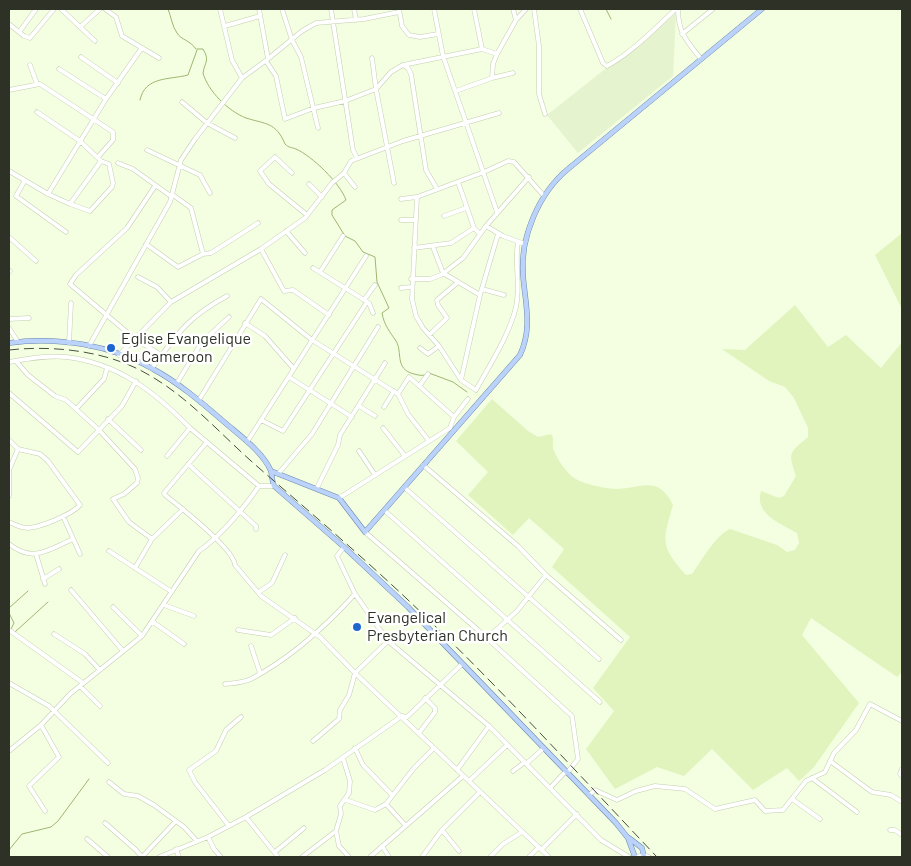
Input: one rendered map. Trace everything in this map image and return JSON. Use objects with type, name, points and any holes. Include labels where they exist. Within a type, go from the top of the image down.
[{"type":"main road","points":[[270,471],[338,498],[365,532],[520,355],[524,343],[528,313],[523,272],[525,244],[530,226],[544,196],[557,178],[762,9]]},
{"type":"main road","points":[[9,343],[69,343],[89,346],[152,368],[199,400],[247,442],[270,471],[274,486],[408,607],[628,838],[642,848],[646,857]]},
{"type":"main road","points":[[628,838],[636,857]]},
{"type":"street","points":[[20,31],[36,9]]},
{"type":"street","points":[[9,24],[24,36],[30,38],[54,9]]},
{"type":"street","points":[[61,9],[95,41]]},
{"type":"street","points":[[90,9],[95,13]]},
{"type":"street","points":[[80,28],[100,9]]},
{"type":"street","points":[[105,9],[118,20],[119,34],[159,58]]},
{"type":"street","points":[[220,9],[232,60],[242,78]]},
{"type":"street","points":[[259,9],[267,60],[276,76],[285,119],[314,108],[345,101],[376,89],[391,72],[404,65],[482,49],[497,54]]},
{"type":"street","points":[[282,9],[292,40],[301,57],[318,128]]},
{"type":"street","points":[[330,9],[353,150],[357,158]]},
{"type":"street","points":[[354,9],[356,20]]},
{"type":"street","points":[[434,9],[443,56],[498,212]]},
{"type":"street","points":[[474,9],[482,49]]},
{"type":"street","points":[[513,9],[516,20]]},
{"type":"street","points":[[492,78],[493,64],[497,54],[516,20],[526,9]]},
{"type":"street","points":[[534,9],[539,43],[538,94],[545,114]]},
{"type":"street","points":[[580,9],[603,63],[607,66],[627,53],[674,9],[682,34],[701,59]]},
{"type":"street","points":[[682,34],[713,9]]},
{"type":"street","points":[[89,346],[172,196],[179,166],[207,123],[235,90],[242,78],[316,23],[356,20],[399,10],[402,26],[409,35],[420,37],[438,34]]},
{"type":"street","points":[[225,26],[260,16]]},
{"type":"street","points":[[48,194],[106,99],[141,48]]},
{"type":"street","points":[[81,57],[118,83]]},
{"type":"street","points":[[372,58],[386,148],[394,183]]},
{"type":"street","points":[[30,65],[37,84]]},
{"type":"street","points":[[404,65],[411,74],[426,170],[437,189]]},
{"type":"street","points":[[59,69],[106,99]]},
{"type":"street","points":[[456,92],[492,78],[513,73]]},
{"type":"street","points":[[9,90],[37,84],[60,95],[114,133],[113,140],[70,204]]},
{"type":"street","points":[[182,102],[207,123],[235,138]]},
{"type":"street","points":[[9,171],[24,182],[48,194],[90,211],[111,188],[113,182],[109,164],[100,159],[80,141],[37,112]]},
{"type":"street","points":[[119,355],[171,302],[261,249],[307,215],[334,181],[357,158],[421,136],[499,113]]},
{"type":"street","points":[[147,150],[200,175],[210,193]]},
{"type":"street","points":[[292,173],[275,156],[260,171],[269,184],[307,215]]},
{"type":"street","points":[[401,198],[417,197],[511,161],[529,177],[544,196]]},
{"type":"street","points":[[118,164],[133,169],[155,186],[191,208],[203,254]]},
{"type":"street","points":[[344,173],[355,187]]},
{"type":"street","points":[[411,279],[430,279],[443,273],[462,258],[486,226],[529,177]]},
{"type":"street","points":[[24,182],[17,197],[66,232]]},
{"type":"street","points":[[458,182],[474,228],[480,234]]},
{"type":"street","points":[[309,184],[322,197]]},
{"type":"street","points":[[155,186],[127,228],[76,275],[70,284],[135,339],[161,356]]},
{"type":"street","points":[[417,197],[411,279],[416,316],[439,346],[461,380],[476,390],[504,337],[516,305],[518,242]]},
{"type":"street","points":[[444,216],[466,208]]},
{"type":"street","points":[[401,220],[415,220]]},
{"type":"street","points":[[146,244],[178,267],[203,254],[211,253],[258,223]]},
{"type":"street","points":[[486,226],[498,234],[525,244]]},
{"type":"street","points":[[414,248],[433,247],[451,242],[474,228]]},
{"type":"street","points":[[286,231],[304,253]]},
{"type":"street","points":[[461,380],[482,288],[498,234]]},
{"type":"street","points":[[320,272],[343,236]]},
{"type":"street","points":[[9,237],[36,261]]},
{"type":"street","points":[[433,247],[443,273],[480,296]]},
{"type":"street","points":[[261,249],[285,292],[293,290],[329,315]]},
{"type":"street","points":[[247,442],[366,256]]},
{"type":"street","points":[[313,268],[365,301],[373,313]]},
{"type":"street","points":[[138,276],[157,287],[171,302]]},
{"type":"street","points":[[429,335],[447,318],[438,306],[437,300],[457,283]]},
{"type":"street","points":[[261,420],[283,431],[375,286]]},
{"type":"street","points":[[401,288],[411,287]]},
{"type":"street","points":[[482,288],[504,295]]},
{"type":"street","points":[[152,368],[184,325],[208,306],[227,296]]},
{"type":"street","points":[[199,400],[223,365],[245,322],[261,298],[312,340],[398,394],[408,414],[429,441]]},
{"type":"street","points":[[69,343],[71,303]]},
{"type":"street","points":[[177,384],[202,342],[229,317]]},
{"type":"street","points":[[9,320],[29,318]]},
{"type":"street","points":[[245,322],[265,336],[294,369]]},
{"type":"street","points":[[278,474],[312,434],[378,326]]},
{"type":"street","points":[[9,328],[18,342]]},
{"type":"street","points":[[420,348],[428,354],[439,346]]},
{"type":"street","points":[[9,362],[65,357],[107,368],[136,381],[148,389],[190,428],[259,486],[274,486]]},
{"type":"street","points":[[16,361],[28,375],[76,409],[124,455],[138,474],[137,483],[127,492],[113,499],[129,522],[152,539]]},
{"type":"street","points":[[316,488],[338,445],[340,435],[385,363]]},
{"type":"street","points":[[76,409],[104,379],[107,368]]},
{"type":"street","points":[[420,385],[428,374]]},
{"type":"street","points":[[398,394],[409,377],[454,417]]},
{"type":"street","points":[[289,378],[352,417]]},
{"type":"street","points":[[9,394],[77,451],[80,451],[98,429],[122,406],[136,381]]},
{"type":"street","points":[[384,407],[394,391]]},
{"type":"street","points":[[338,498],[450,428],[454,417],[468,399]]},
{"type":"street","points":[[358,406],[375,416]]},
{"type":"street","points":[[108,419],[141,450]]},
{"type":"street","points":[[167,456],[190,428]]},
{"type":"street","points":[[383,428],[405,456]]},
{"type":"street","points":[[9,440],[18,449],[44,457],[80,504],[79,507],[63,516],[30,528],[17,526],[9,522]]},
{"type":"street","points":[[207,442],[164,493],[214,538],[234,559],[235,565],[259,592],[316,633],[355,674],[402,716],[549,857]]},
{"type":"street","points":[[9,494],[9,470],[18,449]]},
{"type":"street","points":[[359,451],[375,475]]},
{"type":"street","points":[[188,464],[256,526],[256,530]]},
{"type":"street","points":[[423,464],[518,546],[546,575],[622,640]]},
{"type":"street","points":[[9,751],[41,725],[81,684],[142,636],[199,550],[214,538],[240,511],[259,486]]},
{"type":"street","points":[[404,487],[599,659]]},
{"type":"street","points":[[135,568],[152,539],[183,509]]},
{"type":"street","points":[[384,510],[600,702]]},
{"type":"street","points":[[63,516],[80,554]]},
{"type":"street","points":[[365,532],[486,638],[573,718],[578,759],[550,788]]},
{"type":"street","points":[[9,544],[24,554],[36,554],[73,539]]},
{"type":"street","points":[[344,548],[337,556],[355,594],[388,641],[489,726],[601,840],[629,857]]},
{"type":"street","points":[[109,551],[172,592]]},
{"type":"street","points":[[36,554],[44,584]]},
{"type":"street","points":[[259,592],[272,583],[285,555]]},
{"type":"street","points":[[43,579],[59,569]]},
{"type":"street","points":[[486,638],[529,598],[546,575]]},
{"type":"street","points":[[71,590],[123,651]]},
{"type":"street","points":[[225,684],[250,680],[327,625],[355,594]]},
{"type":"street","points":[[164,605],[194,616]]},
{"type":"street","points":[[113,607],[142,636]]},
{"type":"street","points":[[238,630],[272,635],[282,625],[295,618]]},
{"type":"street","points":[[153,622],[184,644]]},
{"type":"street","points":[[9,630],[81,684],[100,706]]},
{"type":"street","points":[[54,634],[85,654],[99,669]]},
{"type":"street","points":[[312,741],[340,720],[340,710],[349,695],[355,674],[388,641]]},
{"type":"street","points":[[251,646],[260,673]]},
{"type":"street","points":[[159,857],[196,840],[208,837],[246,817],[343,758],[402,716],[407,717],[462,664]]},
{"type":"street","points":[[9,683],[54,710],[108,763]]},
{"type":"street","points":[[419,733],[435,712],[435,708],[425,698]]},
{"type":"street","points":[[589,795],[595,790],[617,800],[636,791],[655,786],[687,790],[715,809],[755,800],[765,811],[782,810],[804,782],[823,774],[836,751],[860,726],[870,704],[902,721]]},
{"type":"street","points":[[229,826],[194,782],[189,770],[216,751],[226,730],[241,717]]},
{"type":"street","points":[[41,725],[59,757],[29,786],[45,811]]},
{"type":"street","points":[[457,770],[489,726]]},
{"type":"street","points":[[469,781],[507,745]]},
{"type":"street","points":[[355,748],[363,765],[392,795]]},
{"type":"street","points":[[346,800],[375,810],[386,804],[416,766],[434,748]]},
{"type":"street","points":[[513,771],[544,748]]},
{"type":"street","points":[[343,758],[350,781],[349,793],[346,800],[340,806],[336,831],[339,846],[348,857]]},
{"type":"street","points":[[830,761],[872,792],[891,795],[902,802]]},
{"type":"street","points":[[902,769],[900,774],[902,776]]},
{"type":"street","points":[[370,857],[463,776]]},
{"type":"street","points":[[812,778],[857,812]]},
{"type":"street","points":[[109,782],[124,794],[136,795],[146,800],[176,821],[196,840]]},
{"type":"street","points":[[422,857],[442,830],[480,792]]},
{"type":"street","points":[[792,798],[820,819]]},
{"type":"street","points":[[386,804],[405,825]]},
{"type":"street","points":[[529,857],[577,814]]},
{"type":"street","points":[[246,817],[277,856],[304,828]]},
{"type":"street","points":[[105,822],[142,857],[176,821]]},
{"type":"street","points":[[442,830],[459,851]]},
{"type":"street","points":[[890,830],[902,836]]},
{"type":"street","points":[[302,857],[336,831]]},
{"type":"street","points":[[490,857],[503,844],[522,832]]},
{"type":"street","points":[[208,837],[214,850],[221,857]]},
{"type":"street","points":[[88,839],[108,857]]},
{"type":"street","points":[[382,846],[389,857]]},
{"type":"street","points":[[176,849],[179,857]]},
{"type":"street","points":[[636,857],[646,857]]},
{"type":"shaded area","points":[[676,13],[673,76],[578,153],[547,115]]},
{"type":"shaded area","points":[[902,233],[902,309],[875,255]]},
{"type":"shaded area","points":[[795,305],[828,347],[846,335],[881,368],[902,342],[902,672],[897,677],[811,618],[802,635],[859,703],[814,767],[799,781],[787,768],[753,790],[712,749],[684,776],[657,767],[615,789],[586,749],[614,711],[593,688],[630,637],[552,567],[564,549],[529,518],[513,535],[468,495],[488,472],[456,441],[492,399],[528,431],[538,437],[551,434],[554,452],[559,461],[579,481],[613,489],[656,486],[662,490],[673,505],[667,526],[667,549],[686,575],[692,574],[704,555],[719,537],[730,529],[777,545],[787,552],[795,550],[799,543],[797,533],[770,517],[761,506],[760,499],[761,491],[779,498],[784,496],[796,476],[791,457],[792,454],[797,446],[808,437],[808,428],[794,398],[785,387],[769,381],[722,349],[745,350]]},
{"type":"waterway","points":[[168,9],[177,33],[196,49]]},
{"type":"waterway","points":[[606,9],[611,19]]},
{"type":"waterway","points":[[197,49],[203,49],[205,53],[206,61],[203,73],[209,87],[220,100],[239,115],[274,128],[285,144],[310,158],[325,171],[343,193],[346,200],[332,210],[332,215],[345,236],[355,241],[363,252],[375,257],[377,282],[389,308],[382,313],[398,345],[401,364],[408,372],[425,375]]},
{"type":"waterway","points":[[140,100],[143,92],[152,83],[188,75],[197,50]]},
{"type":"waterway","points":[[429,373],[453,382],[467,392]]},
{"type":"waterway","points":[[9,608],[28,591]]},
{"type":"waterway","points":[[15,632],[48,602]]},
{"type":"waterway","points":[[9,613],[14,623],[11,629]]},
{"type":"waterway","points":[[9,850],[22,834],[51,827],[58,821],[89,779]]},
{"type":"railway","points":[[9,350],[63,349],[99,355],[133,367],[179,395],[369,564],[462,652],[657,857]]},
{"type":"place","name":"Eglise Evangelique du Cameroon","points":[[111,348]]},
{"type":"place","name":"Evangelical Presbyterian Church","points":[[357,627]]}]
